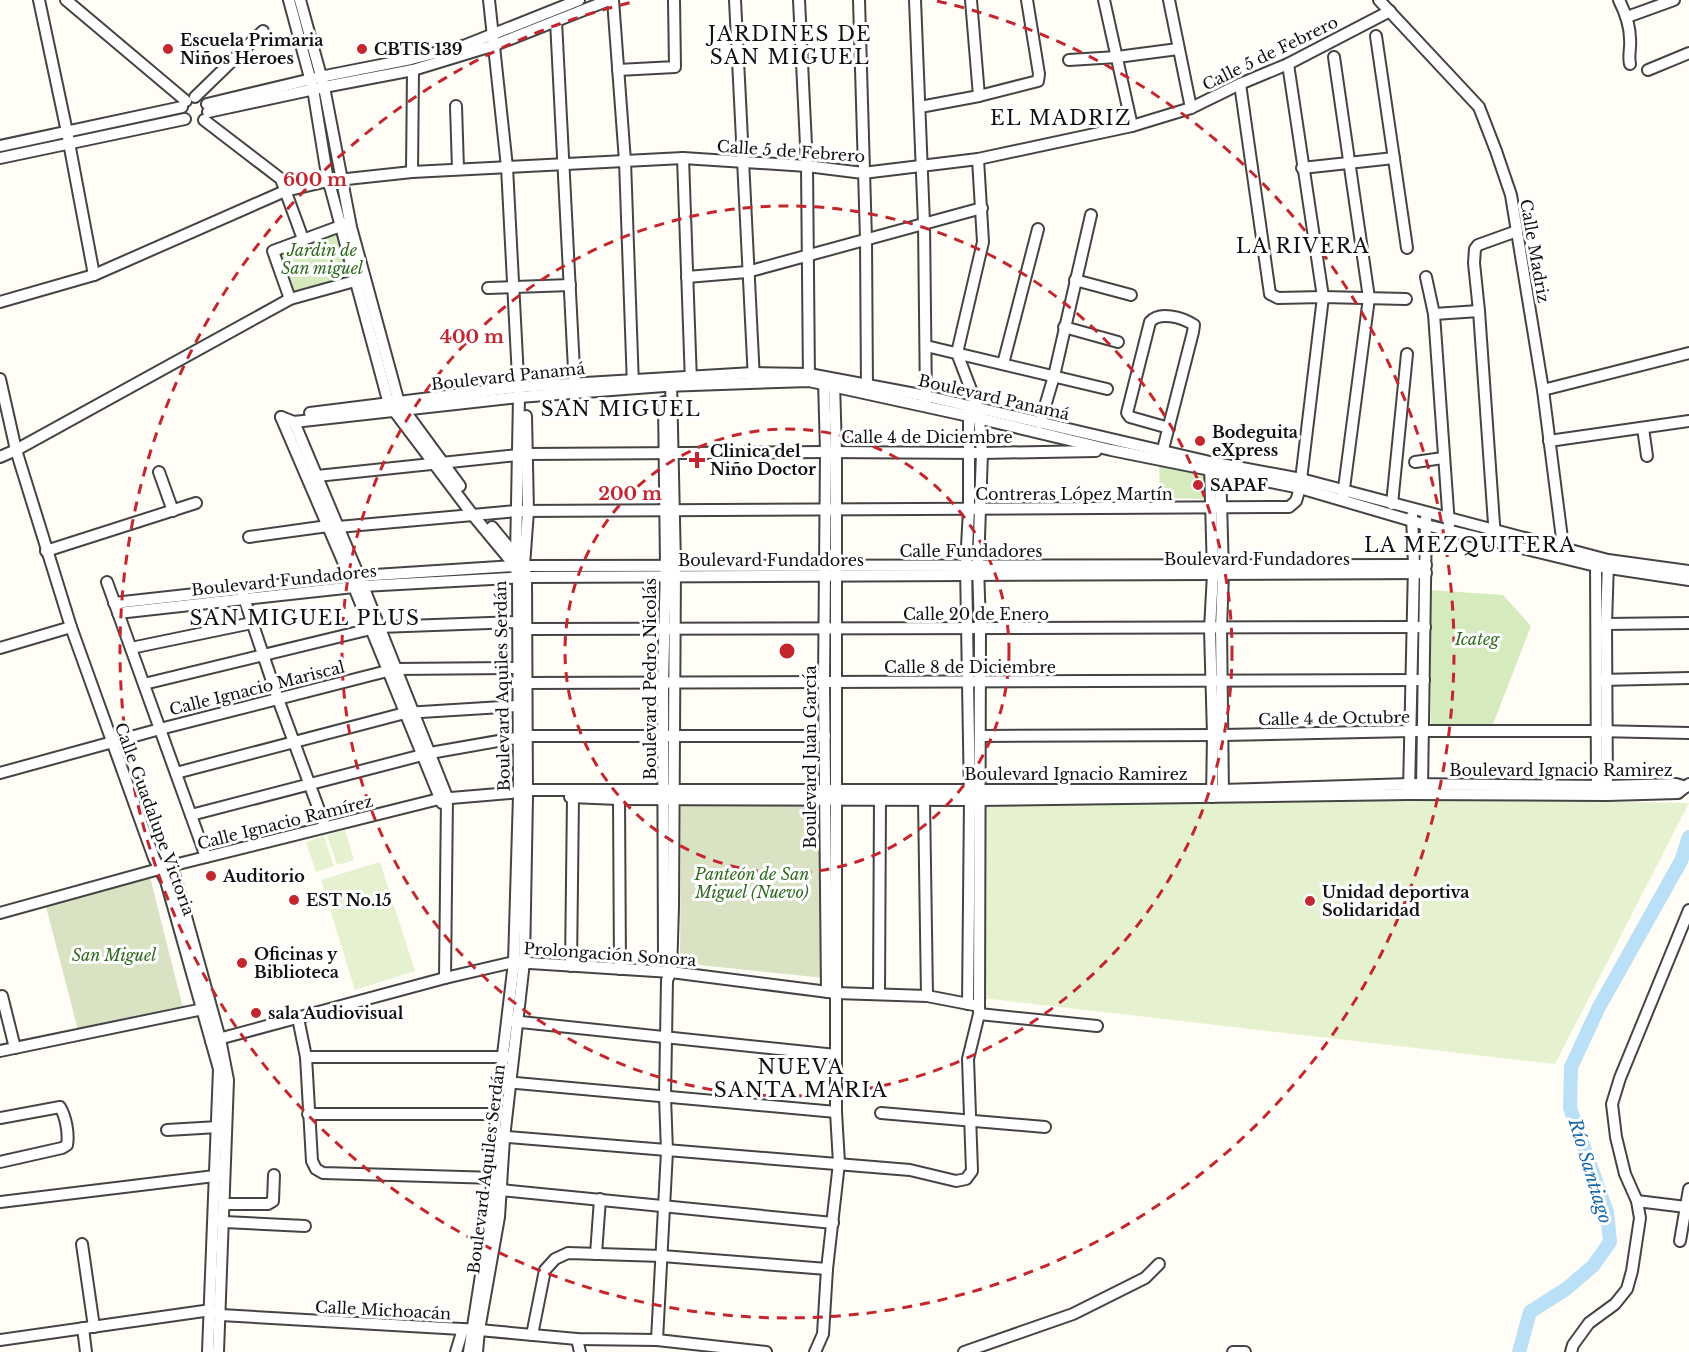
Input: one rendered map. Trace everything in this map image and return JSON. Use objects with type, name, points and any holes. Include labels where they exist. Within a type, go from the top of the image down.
[{"type":"street","points":[[39,0],[70,145],[94,275]]},
{"type":"street","points":[[66,0],[188,102]]},
{"type":"street","points":[[289,0],[317,83],[328,181],[345,224],[397,407],[476,514],[520,568]]},
{"type":"street","points":[[300,0],[317,83],[341,179],[345,224]]},
{"type":"street","points":[[489,0],[507,167],[513,287],[522,392],[520,568]]},
{"type":"street","points":[[0,158],[185,119],[194,124],[206,112],[466,45],[579,0]]},
{"type":"street","points":[[317,83],[413,70],[495,45],[611,0],[625,161],[633,384]]},
{"type":"street","points":[[618,70],[675,67],[674,0]]},
{"type":"street","points":[[735,0],[754,378]]},
{"type":"street","points":[[799,0],[807,166],[809,377]]},
{"type":"street","points":[[859,0],[866,239],[867,389]]},
{"type":"street","points":[[915,0],[924,223],[926,401]]},
{"type":"street","points":[[971,0],[979,96]]},
{"type":"street","points":[[920,107],[979,96],[1038,81],[1039,74],[1027,0]]},
{"type":"street","points":[[1104,0],[1132,126]]},
{"type":"street","points":[[1169,0],[1191,108]]},
{"type":"street","name":"Calle Madriz","points":[[1379,0],[1479,107],[1511,195],[1544,390],[1564,554]]},
{"type":"street","points":[[1619,0],[1627,17],[1631,41],[1628,52],[1630,64]]},
{"type":"street","points":[[1627,17],[1674,0]]},
{"type":"street","name":"Calle 5 de Febrero","points":[[0,302],[94,275],[285,191],[341,179],[458,169],[683,158],[807,166],[863,173],[978,159],[1132,126],[1191,108],[1288,64],[1390,11]]},
{"type":"street","points":[[556,21],[575,388]]},
{"type":"street","points":[[185,119],[188,102],[263,31]]},
{"type":"street","points":[[1376,36],[1407,248]]},
{"type":"street","points":[[1069,60],[1117,57],[1178,49]]},
{"type":"street","points":[[1648,70],[1689,53]]},
{"type":"street","points":[[1334,57],[1369,298],[1343,495]]},
{"type":"street","points":[[1288,64],[1323,297],[1300,484]]},
{"type":"street","points":[[412,172],[413,70]]},
{"type":"street","points":[[1240,84],[1270,294],[1278,298],[1406,299]]},
{"type":"street","points":[[0,146],[204,100],[206,112],[281,179],[303,238]]},
{"type":"street","points":[[456,106],[458,169]]},
{"type":"street","points":[[683,158],[691,381]]},
{"type":"street","points":[[1302,168],[1394,158]]},
{"type":"street","points":[[500,1137],[839,1163],[910,1170],[956,1181],[966,1179],[972,1171],[968,1059],[975,1008],[974,794],[967,682],[967,628],[972,570],[981,510],[982,453],[974,409],[957,353],[983,242],[978,159]]},
{"type":"street","points":[[687,277],[747,273],[982,208]]},
{"type":"street","points":[[1040,423],[1054,376],[1091,214]]},
{"type":"street","points":[[290,299],[273,251],[345,224]]},
{"type":"street","points":[[1004,364],[1038,230]]},
{"type":"street","points":[[1495,536],[1474,263],[1475,249],[1478,245],[1517,231]]},
{"type":"street","points":[[1426,278],[1434,314],[1449,525]]},
{"type":"street","points":[[0,457],[290,299],[360,280]]},
{"type":"street","points":[[1075,280],[1131,295]]},
{"type":"street","points":[[488,288],[570,285]]},
{"type":"street","points":[[1434,314],[1479,311]]},
{"type":"street","points":[[1161,455],[1169,428],[1194,325],[1188,321],[1160,315],[1154,317],[1150,322],[1127,413],[1130,417],[1169,428]]},
{"type":"street","points":[[1064,327],[1118,342]]},
{"type":"street","points":[[926,346],[1107,389]]},
{"type":"street","points":[[1544,390],[1689,353]]},
{"type":"street","points":[[1392,504],[1407,354]]},
{"type":"street","name":"Boulevard Panamá","points":[[294,422],[522,392],[668,382],[809,377],[1040,423],[1161,455],[1300,484],[1412,515],[1426,513],[1449,525]]},
{"type":"street","name":"Boulevard Pedro Nicolás","points":[[657,1340],[667,1151],[665,1097],[670,571],[668,382]]},
{"type":"street","name":"Boulevard Juan García","points":[[815,1352],[823,1334],[827,1269],[839,1163],[836,1055],[831,993],[830,794],[835,683],[830,629],[829,382]]},
{"type":"street","name":"Calle Guadalupe Victoria","points":[[1,383],[16,450],[71,627],[154,858],[165,868],[228,1080],[221,1175],[216,1313],[219,1352]]},
{"type":"street","name":"Boulevard Panamá","points":[[281,417],[397,407]]},
{"type":"street","points":[[974,409],[969,453],[969,510],[972,570],[980,629],[980,736],[974,794]]},
{"type":"street","name":"Boulevard Panamá","points":[[974,409],[1111,450],[1161,455]]},
{"type":"street","points":[[281,417],[294,422],[317,476],[333,526]]},
{"type":"street","points":[[281,417],[357,582],[444,801],[445,978]]},
{"type":"street","points":[[1549,441],[1689,421]]},
{"type":"street","points":[[1643,428],[1647,456]]},
{"type":"street","name":"Calle 4 de Diciembre","points":[[317,476],[523,454],[982,453],[1111,450]]},
{"type":"street","points":[[1415,462],[1443,458]]},
{"type":"street","points":[[1214,467],[1218,570],[1217,794]]},
{"type":"street","points":[[159,472],[173,511]]},
{"type":"street","name":"Contreras López Martín","points":[[249,537],[333,526],[522,511],[1289,507],[1296,501],[1300,484]]},
{"type":"street","name":"Boulevard Panamá","points":[[1343,495],[1392,504],[1426,525],[1449,525],[1602,563],[1689,580]]},
{"type":"street","points":[[46,550],[196,504]]},
{"type":"street","points":[[1422,789],[1426,513]]},
{"type":"street","points":[[1409,789],[1414,569],[1412,515]]},
{"type":"street","points":[[1602,563],[1606,624],[1602,680]]},
{"type":"street","points":[[1602,563],[1602,791]]},
{"type":"street","name":"Boulevard Panamá","points":[[1602,563],[1689,571]]},
{"type":"street","name":"Boulevard Fundadores","points":[[116,608],[357,582],[520,568],[670,571]]},
{"type":"street","name":"Boulevard Aquiles Serdán","points":[[505,1082],[514,1058],[513,1021],[519,962],[520,793],[523,737],[522,668],[518,622],[520,568]]},
{"type":"street","name":"Boulevard Aquiles Serdán","points":[[520,568],[528,629],[522,668]]},
{"type":"street","name":"Calle Fundadores","points":[[670,571],[1426,569]]},
{"type":"street","points":[[107,582],[206,857]]},
{"type":"street","points":[[243,594],[278,699],[325,826]]},
{"type":"street","points":[[144,684],[375,627],[518,622]]},
{"type":"street","points":[[131,648],[252,623]]},
{"type":"street","points":[[1606,624],[1689,623]]},
{"type":"street","points":[[0,648],[71,627]]},
{"type":"street","name":"Calle 20 de Enero","points":[[528,629],[1425,627]]},
{"type":"street","name":"Boulevard Juan García","points":[[830,629],[824,682],[825,736],[830,794]]},
{"type":"street","name":"Calle Ignacio Mariscal","points":[[0,773],[391,670],[522,668]]},
{"type":"street","points":[[1602,680],[1689,678]]},
{"type":"street","name":"Calle 8 de Diciembre","points":[[522,683],[1424,680]]},
{"type":"street","name":"Boulevard Aquiles Serdán","points":[[522,683],[517,706],[523,737]]},
{"type":"street","points":[[176,773],[409,713],[517,706]]},
{"type":"street","name":"Calle 4 de Octubre","points":[[980,736],[1410,731],[1689,733]]},
{"type":"street","points":[[191,815],[426,755],[523,737],[825,736]]},
{"type":"street","name":"Boulevard Ignacio Ramirez","points":[[520,793],[1217,794],[1409,789],[1602,791],[1688,785]]},
{"type":"street","name":"Boulevard Ignacio Ramirez","points":[[520,793],[619,799],[669,794]]},
{"type":"street","name":"Calle Ignacio Ramírez","points":[[0,913],[325,826],[444,801],[520,793]]},
{"type":"street","name":"Boulevard Ignacio Ramirez","points":[[830,794],[880,800],[924,800],[974,794]]},
{"type":"street","points":[[571,966],[573,797]]},
{"type":"street","points":[[619,799],[620,969]]},
{"type":"street","points":[[879,993],[880,800]]},
{"type":"street","points":[[924,800],[927,996]]},
{"type":"street","points":[[1571,1352],[1573,1345],[1589,1323],[1615,1304],[1627,1289],[1632,1271],[1640,1218],[1637,1201],[1625,1174],[1616,1137],[1612,1104],[1620,1078],[1689,910]]},
{"type":"street","name":"Prolongación Sonora","points":[[216,1040],[445,978],[519,962],[620,969],[831,993],[927,996],[975,1008],[1097,1026]]},
{"type":"street","points":[[2,996],[15,1048]]},
{"type":"street","points":[[0,1051],[207,1008]]},
{"type":"street","points":[[298,1018],[306,1057],[312,1161],[316,1169],[323,1173],[498,1182],[600,1199],[833,1223]]},
{"type":"street","points":[[513,1021],[836,1055]]},
{"type":"street","name":"Boulevard Aquiles Serdán","points":[[470,1352],[471,1330],[498,1182],[505,1082],[502,1057],[513,1021]]},
{"type":"street","name":"Calle Guadalupe Victoria","points":[[208,1352],[216,1313],[224,1222],[218,1127],[219,1069],[216,1040]]},
{"type":"street","points":[[306,1057],[514,1058]]},
{"type":"street","points":[[505,1082],[836,1112]]},
{"type":"street","points":[[0,1118],[60,1107],[64,1113],[68,1139],[63,1149],[0,1162]]},
{"type":"street","points":[[881,1113],[1045,1127]]},
{"type":"street","points":[[308,1114],[502,1114]]},
{"type":"street","points":[[167,1130],[218,1127]]},
{"type":"street","points":[[0,1202],[221,1175]]},
{"type":"street","points":[[224,1204],[268,1204],[273,1201],[274,1175]]},
{"type":"street","points":[[1680,1241],[1686,1222],[1689,1189]]},
{"type":"street","points":[[596,1254],[600,1199]]},
{"type":"street","points":[[1637,1201],[1686,1207]]},
{"type":"street","points":[[224,1222],[305,1226]]},
{"type":"street","points":[[82,1244],[88,1328],[86,1352]]},
{"type":"street","points":[[532,1335],[545,1270],[555,1259],[568,1253],[662,1256],[827,1269]]},
{"type":"street","points":[[966,1352],[1073,1314],[1145,1278],[1159,1264]]},
{"type":"street","name":"Calle Michoacán","points":[[0,1340],[216,1313],[577,1339],[657,1340],[765,1352]]},
{"type":"street","points":[[456,1352],[471,1330]]},
{"type":"street","name":"Boulevard Aquiles Serdán","points":[[471,1330],[477,1352]]},
{"type":"street","points":[[577,1339],[580,1352]]},
{"type":"street","points":[[1233,1352],[1245,1352]]},
{"type":"green space","name":"Jardin de San miguel","points":[[338,229],[351,275],[293,292],[277,253]]},
{"type":"green space","points":[[1159,462],[1205,472],[1206,499],[1160,498]]},
{"type":"green space","name":"Icateg","points":[[1430,590],[1503,595],[1531,626],[1493,724],[1431,725]]},
{"type":"green space","name":"Unidad deportiva Solidaridad","points":[[1422,798],[1689,803],[1555,1064],[982,998],[981,801]]},
{"type":"green space","name":"Panteón de San Miguel (Nuevo)","points":[[823,801],[824,978],[680,963],[681,802]]},
{"type":"green space","points":[[345,830],[354,860],[337,865],[327,835]]},
{"type":"green space","points":[[324,836],[334,866],[316,872],[306,842]]},
{"type":"green space","points":[[380,862],[415,971],[355,990],[321,880]]},
{"type":"green space","name":"San Miguel","points":[[149,873],[183,1008],[78,1030],[45,903]]},
{"type":"waterway","name":"Río Santiago","points":[[1519,1352],[1530,1312],[1566,1289],[1593,1266],[1610,1242],[1607,1212],[1570,1108],[1571,1067],[1599,1007],[1681,861],[1689,837]]},
{"type":"place","name":"Escuela Primaria Niños Heroes","points":[[168,49]]},
{"type":"place","name":"CBTIS 139","points":[[362,49]]},
{"type":"place","name":"Bodeguita eXpress","points":[[1200,441]]},
{"type":"place","name":"Clinica del Niño Doctor","points":[[697,460]]},
{"type":"place","name":"SAPAF","points":[[1198,485]]},
{"type":"place","name":"Auditorio","points":[[211,876]]},
{"type":"place","name":"EST No.15","points":[[294,900]]},
{"type":"place","name":"Unidad deportiva Solidaridad","points":[[1310,901]]},
{"type":"place","name":"Oficinas y Biblioteca","points":[[242,963]]},
{"type":"place","name":"sala Audiovisual","points":[[256,1013]]},
{"type":"district","name":"JARDINES DE SAN MIGUEL","points":[[790,46]]},
{"type":"district","name":"EL MADRIZ","points":[[1061,118]]},
{"type":"district","name":"LA RIVERA","points":[[1303,246]]},
{"type":"district","name":"SAN MIGUEL","points":[[621,409]]},
{"type":"district","name":"LA MEZQUITERA","points":[[1470,545]]},
{"type":"district","name":"SAN MIGUEL PLUS","points":[[305,618]]},
{"type":"district","name":"NUEVA SANTA MARIA","points":[[801,1078]]}]
